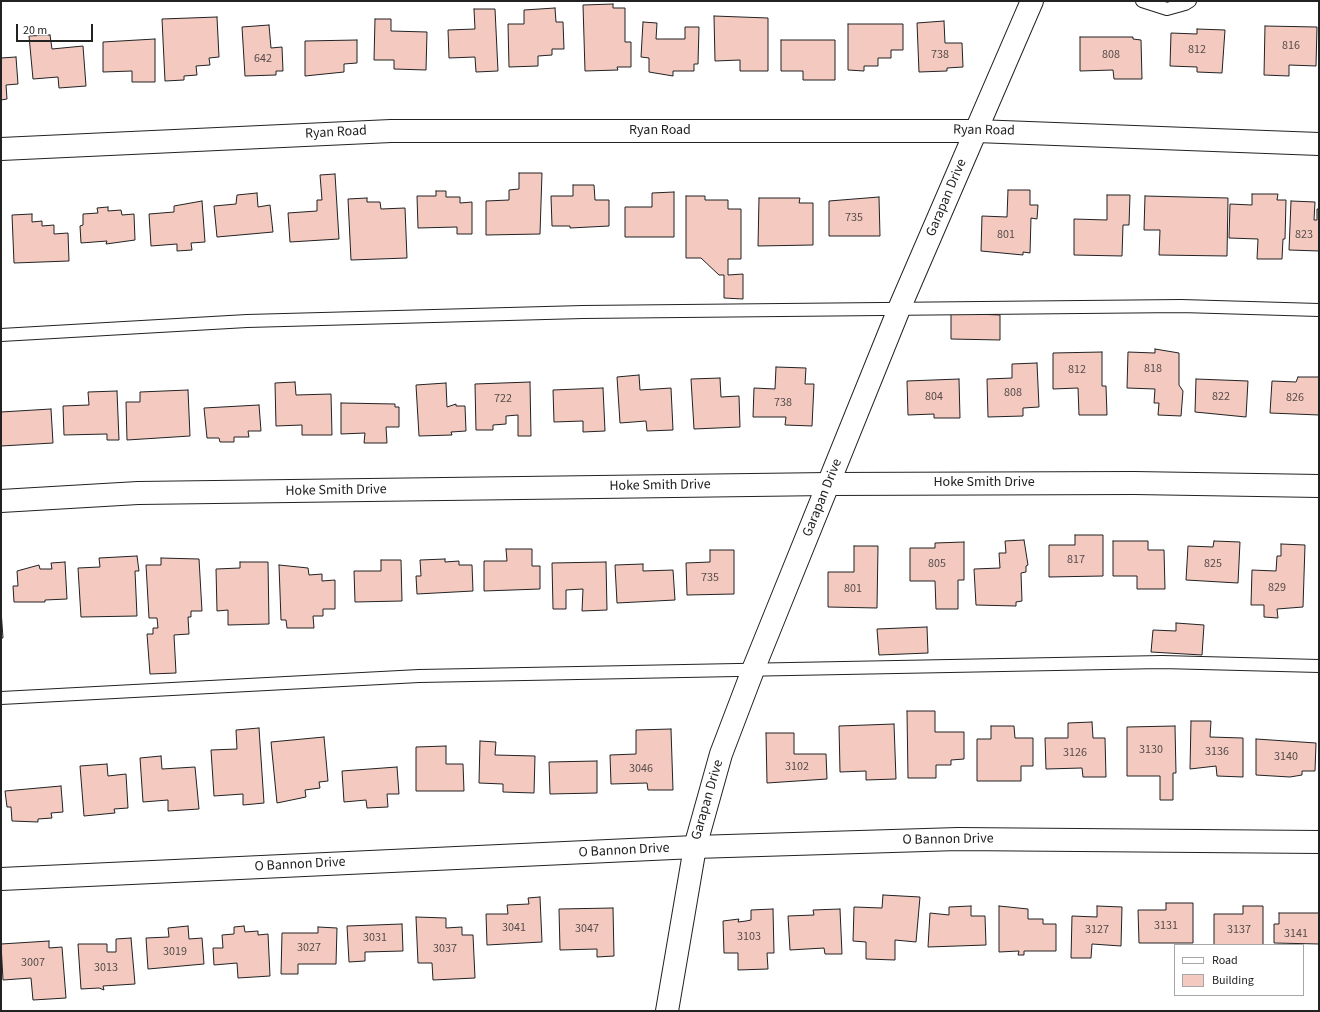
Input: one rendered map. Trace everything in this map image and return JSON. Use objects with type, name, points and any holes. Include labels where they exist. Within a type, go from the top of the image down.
[{"type":"street","name":"Garapan Drive","points":[[667,1011],[695,847],[721,754],[753,670],[899,309],[1032,1]]},
{"type":"street","name":"Ryan Road","points":[[1,149],[391,131],[976,131],[1319,144]]},
{"type":"street","name":"Hoke Smith Drive","points":[[1,501],[138,493],[828,484],[1134,483],[1319,486]]},
{"type":"street","name":"O Bannon Drive","points":[[1,879],[695,847],[958,839],[1319,842]]},
{"type":"lane","points":[[1142,1],[1167,9],[1190,1]]},
{"type":"lane","points":[[1,335],[247,321],[583,312],[1181,306],[1319,310]]},
{"type":"lane","points":[[1,698],[419,676],[1162,662],[1319,666]]},
{"type":"building","points":[[613,4],[613,8],[625,8],[625,42],[631,42],[631,67],[617,67],[618,70],[585,71],[583,5]]},
{"type":"building","points":[[555,8],[556,22],[563,22],[564,49],[552,49],[552,55],[538,56],[538,66],[509,67],[508,24],[524,24],[524,10]]},
{"type":"building","points":[[474,9],[495,9],[498,71],[476,72],[475,57],[449,58],[448,30],[475,29]]},
{"type":"building","points":[[714,16],[768,18],[768,71],[740,71],[740,60],[715,61]]},
{"type":"building","points":[[217,17],[219,57],[209,58],[210,65],[196,66],[197,75],[184,76],[184,80],[165,81],[162,19]]},
{"type":"building","points":[[375,19],[391,19],[391,31],[427,32],[426,70],[394,69],[394,60],[374,60]]},
{"type":"building","points":[[944,21],[945,43],[962,43],[963,67],[947,68],[947,71],[919,72],[917,23]]},
{"type":"building","points":[[643,22],[657,23],[656,39],[685,39],[685,27],[699,27],[698,64],[694,64],[694,71],[673,71],[673,76],[649,72],[649,58],[641,57]]},
{"type":"building","points":[[848,24],[903,24],[903,50],[891,50],[891,58],[878,58],[878,66],[864,66],[864,71],[848,70]]},
{"type":"building","points":[[269,25],[271,48],[282,47],[283,71],[276,71],[276,75],[245,76],[242,27]]},
{"type":"building","points":[[1265,26],[1317,27],[1316,66],[1289,65],[1289,76],[1264,75]]},
{"type":"building","points":[[1197,29],[1225,30],[1222,73],[1197,72],[1197,67],[1170,66],[1171,33],[1197,34]]},
{"type":"building","points":[[50,35],[52,49],[83,46],[86,86],[59,88],[58,77],[33,79],[29,36]]},
{"type":"building","points":[[1080,37],[1133,37],[1133,39],[1141,40],[1142,79],[1114,79],[1113,70],[1080,71]]},
{"type":"building","points":[[155,39],[155,82],[132,82],[132,71],[103,72],[103,42]]},
{"type":"building","points":[[357,40],[357,63],[344,64],[344,72],[305,76],[305,41]]},
{"type":"building","points":[[781,40],[835,40],[835,80],[803,80],[803,71],[781,71]]},
{"type":"building","points":[[16,57],[18,84],[6,85],[7,99],[1,100],[1,58]]},
{"type":"building","points":[[519,173],[542,173],[540,234],[486,235],[486,201],[509,200],[509,190],[519,189]]},
{"type":"building","points":[[335,174],[339,239],[290,242],[288,213],[317,211],[317,200],[322,200],[320,175]]},
{"type":"building","points":[[573,185],[594,185],[595,200],[609,200],[609,226],[570,228],[570,226],[552,226],[551,196],[573,196]]},
{"type":"building","points":[[1008,190],[1030,190],[1030,205],[1038,205],[1037,219],[1031,218],[1030,253],[1023,252],[1023,255],[981,251],[982,216],[1007,217]]},
{"type":"building","points":[[436,191],[446,191],[446,197],[460,197],[460,203],[472,202],[472,234],[457,234],[457,227],[418,228],[417,196],[436,196]]},
{"type":"building","points":[[674,192],[674,237],[625,237],[625,207],[652,207],[652,193]]},
{"type":"building","points":[[257,193],[258,207],[270,205],[273,232],[217,237],[214,206],[236,204],[237,195]]},
{"type":"building","points":[[1252,194],[1278,194],[1277,200],[1286,200],[1285,239],[1283,239],[1282,259],[1257,259],[1258,239],[1229,238],[1230,204],[1252,205]]},
{"type":"building","points":[[1107,195],[1130,195],[1129,225],[1123,225],[1122,256],[1074,255],[1074,219],[1107,220]]},
{"type":"building","points":[[686,196],[705,196],[705,200],[728,200],[728,209],[741,209],[741,259],[728,259],[728,275],[743,274],[743,299],[724,298],[724,275],[719,275],[701,258],[686,258]]},
{"type":"building","points":[[1145,196],[1228,198],[1227,256],[1159,255],[1160,230],[1144,230]]},
{"type":"building","points":[[879,197],[880,236],[829,236],[829,201]]},
{"type":"building","points":[[367,198],[367,202],[380,202],[381,209],[405,208],[407,258],[351,260],[348,199]]},
{"type":"building","points":[[759,198],[800,198],[799,203],[813,203],[813,245],[758,246]]},
{"type":"building","points":[[202,201],[205,242],[191,243],[192,250],[177,251],[177,244],[151,246],[149,214],[174,212],[174,206]]},
{"type":"building","points":[[1291,201],[1315,202],[1314,220],[1317,220],[1317,209],[1319,209],[1319,251],[1289,250]]},
{"type":"building","points":[[108,207],[108,211],[121,210],[122,215],[134,214],[135,240],[106,244],[107,241],[81,243],[80,226],[83,225],[83,214],[98,213],[97,208]]},
{"type":"building","points":[[32,214],[32,222],[42,221],[42,226],[54,225],[54,234],[68,233],[69,261],[14,263],[12,215]]},
{"type":"building","points":[[951,313],[1000,315],[1000,340],[951,339]]},
{"type":"building","points":[[1155,349],[1179,353],[1179,385],[1183,391],[1181,416],[1158,415],[1159,403],[1154,403],[1155,389],[1127,388],[1128,352],[1155,353]]},
{"type":"building","points":[[1102,352],[1102,386],[1106,386],[1107,415],[1079,415],[1078,388],[1053,389],[1053,353]]},
{"type":"building","points":[[1037,363],[1039,407],[1023,408],[1023,416],[988,417],[987,379],[1012,378],[1012,364]]},
{"type":"building","points":[[776,367],[806,368],[805,384],[814,384],[812,426],[785,425],[786,417],[753,417],[754,388],[775,389]]},
{"type":"building","points":[[639,375],[640,390],[671,388],[673,430],[647,431],[646,421],[620,423],[617,377]]},
{"type":"building","points":[[1298,377],[1319,377],[1319,415],[1270,413],[1272,381],[1296,382]]},
{"type":"building","points":[[720,378],[721,397],[739,396],[740,427],[694,429],[691,379]]},
{"type":"building","points":[[959,379],[960,418],[934,418],[934,414],[908,415],[907,381]]},
{"type":"building","points":[[1196,379],[1248,381],[1246,417],[1195,412]]},
{"type":"building","points":[[295,382],[296,395],[331,394],[332,435],[302,435],[302,425],[276,426],[275,383]]},
{"type":"building","points":[[530,382],[531,436],[518,436],[518,415],[506,416],[506,424],[493,425],[493,430],[476,430],[475,384]]},
{"type":"building","points":[[446,383],[447,407],[456,404],[456,406],[465,406],[466,431],[451,432],[452,435],[419,436],[416,385]]},
{"type":"building","points":[[603,388],[605,431],[583,432],[583,421],[554,422],[553,390]]},
{"type":"building","points":[[188,390],[190,436],[127,440],[126,402],[140,402],[140,392]]},
{"type":"building","points":[[117,391],[119,440],[107,440],[107,434],[64,435],[63,406],[89,405],[88,392]]},
{"type":"building","points":[[341,403],[395,404],[395,407],[399,407],[399,427],[386,427],[387,443],[364,443],[365,433],[341,434]]},
{"type":"building","points":[[259,405],[261,431],[248,431],[249,437],[234,437],[234,442],[220,442],[219,438],[207,438],[204,408]]},
{"type":"building","points":[[51,409],[53,443],[1,446],[1,412]]},
{"type":"building","points":[[1075,535],[1103,535],[1103,576],[1049,577],[1049,545],[1075,545]]},
{"type":"building","points":[[1024,540],[1028,565],[1026,566],[1026,572],[1021,573],[1022,601],[1016,602],[1016,606],[976,605],[974,569],[1000,568],[999,553],[1006,553],[1005,541]]},
{"type":"building","points":[[1113,541],[1148,541],[1148,550],[1164,550],[1165,589],[1137,589],[1137,576],[1113,576]]},
{"type":"building","points":[[1214,541],[1240,542],[1238,583],[1186,580],[1188,546],[1213,547]]},
{"type":"building","points":[[964,542],[964,580],[958,580],[958,609],[936,609],[935,581],[910,581],[910,548],[935,548],[935,543]]},
{"type":"building","points":[[1281,544],[1305,545],[1303,607],[1277,609],[1278,618],[1264,617],[1264,605],[1251,605],[1252,570],[1276,571],[1277,556],[1281,556]]},
{"type":"building","points":[[854,546],[878,546],[877,608],[828,607],[828,572],[854,572]]},
{"type":"building","points":[[506,549],[532,549],[532,566],[540,566],[540,589],[484,591],[484,561],[507,561]]},
{"type":"building","points":[[710,550],[734,550],[734,594],[687,595],[686,563],[710,562]]},
{"type":"building","points":[[137,556],[139,571],[135,571],[137,616],[81,617],[78,568],[100,567],[99,558]]},
{"type":"building","points":[[161,558],[199,559],[202,611],[191,611],[191,617],[188,617],[189,634],[174,635],[176,673],[150,674],[147,634],[153,634],[153,628],[158,628],[157,618],[149,618],[146,565],[161,565]]},
{"type":"building","points":[[445,559],[445,562],[459,561],[459,565],[472,565],[473,591],[417,594],[416,576],[421,576],[420,560]]},
{"type":"building","points":[[381,560],[401,560],[402,601],[355,602],[354,571],[381,571]]},
{"type":"building","points":[[65,562],[67,599],[45,600],[45,602],[14,602],[13,586],[18,586],[17,571],[39,565],[40,569],[52,569],[51,563]]},
{"type":"building","points":[[240,562],[268,562],[269,624],[228,625],[228,610],[217,611],[216,569],[240,568]]},
{"type":"building","points":[[606,562],[607,610],[582,611],[583,589],[566,590],[566,609],[553,609],[552,563]]},
{"type":"building","points":[[643,564],[643,571],[673,570],[675,600],[617,603],[615,565]]},
{"type":"building","points":[[279,565],[308,568],[309,575],[322,574],[322,581],[335,580],[335,609],[323,609],[323,616],[313,616],[314,628],[287,628],[286,620],[281,620]]},
{"type":"building","points":[[1,610],[3,638],[1,638]]},
{"type":"building","points":[[1176,623],[1204,625],[1202,655],[1151,652],[1153,630],[1176,631]]},
{"type":"building","points":[[927,627],[928,653],[879,655],[877,629]]},
{"type":"building","points":[[907,711],[935,711],[935,732],[964,732],[964,759],[951,760],[951,765],[936,765],[936,778],[908,778]]},
{"type":"building","points":[[1191,721],[1211,721],[1210,737],[1243,738],[1243,777],[1217,776],[1216,766],[1190,769]]},
{"type":"building","points":[[1092,722],[1093,738],[1105,738],[1106,777],[1083,777],[1082,768],[1046,769],[1045,738],[1068,738],[1068,723]]},
{"type":"building","points":[[894,724],[896,779],[866,780],[866,771],[840,772],[839,726]]},
{"type":"building","points":[[991,726],[1014,726],[1015,738],[1033,738],[1033,766],[1021,766],[1021,781],[977,781],[977,739],[991,739]]},
{"type":"building","points":[[1175,726],[1176,773],[1173,773],[1173,800],[1160,800],[1160,776],[1127,776],[1127,727]]},
{"type":"building","points":[[259,728],[264,803],[243,805],[243,794],[214,796],[211,750],[237,749],[236,730]]},
{"type":"building","points":[[671,729],[673,790],[648,790],[647,783],[611,784],[610,755],[636,754],[636,730]]},
{"type":"building","points":[[766,733],[794,733],[794,754],[826,754],[827,779],[767,783]]},
{"type":"building","points":[[324,737],[328,781],[319,782],[320,788],[305,790],[306,797],[277,803],[271,742]]},
{"type":"building","points":[[1256,739],[1316,743],[1315,771],[1302,771],[1302,775],[1290,777],[1256,775]]},
{"type":"building","points":[[480,741],[496,742],[495,755],[535,756],[534,793],[503,792],[503,784],[479,783]]},
{"type":"building","points":[[446,746],[446,764],[463,764],[464,791],[416,791],[416,747]]},
{"type":"building","points":[[161,756],[162,769],[195,767],[199,809],[168,811],[168,800],[143,802],[140,758]]},
{"type":"building","points":[[597,761],[597,793],[550,794],[549,762]]},
{"type":"building","points":[[107,764],[108,776],[126,774],[128,808],[114,809],[115,813],[84,816],[80,766]]},
{"type":"building","points":[[397,767],[399,794],[387,794],[388,807],[367,808],[366,800],[344,802],[342,771]]},
{"type":"building","points":[[61,786],[63,812],[51,813],[52,818],[38,819],[38,822],[12,821],[11,807],[7,807],[5,791]]},
{"type":"building","points":[[883,895],[920,897],[916,942],[895,940],[895,960],[866,959],[866,942],[853,941],[854,907],[882,908]]},
{"type":"building","points":[[540,897],[542,942],[487,945],[486,914],[508,914],[507,905],[529,904],[528,898]]},
{"type":"building","points":[[1166,903],[1193,903],[1193,943],[1139,943],[1138,910],[1166,910]]},
{"type":"building","points":[[971,906],[971,916],[985,916],[986,945],[928,947],[930,913],[949,915],[949,907]]},
{"type":"building","points":[[999,906],[1028,909],[1028,919],[1043,919],[1043,924],[1056,924],[1056,951],[1024,951],[1024,955],[1018,955],[1019,951],[999,952]]},
{"type":"building","points":[[1097,906],[1122,907],[1121,946],[1092,944],[1091,958],[1071,958],[1072,916],[1097,917]]},
{"type":"building","points":[[1243,906],[1263,906],[1263,944],[1214,944],[1214,914],[1243,914]]},
{"type":"building","points":[[613,908],[614,956],[597,957],[597,949],[560,950],[559,909]]},
{"type":"building","points":[[773,909],[774,953],[767,953],[768,969],[738,970],[738,953],[724,953],[723,921],[739,919],[738,922],[751,920],[751,910]]},
{"type":"building","points":[[840,909],[842,954],[825,954],[824,948],[790,950],[788,916],[814,915],[813,910]]},
{"type":"building","points":[[1279,913],[1319,913],[1319,944],[1274,943],[1274,924],[1279,924]]},
{"type":"building","points":[[416,917],[446,918],[446,928],[462,927],[462,935],[473,935],[475,978],[433,980],[432,963],[418,963]]},
{"type":"building","points":[[402,924],[403,951],[365,952],[365,961],[349,962],[347,926]]},
{"type":"building","points":[[188,926],[189,939],[202,938],[204,964],[148,969],[146,938],[169,937],[168,928]]},
{"type":"building","points":[[244,926],[245,932],[258,931],[258,935],[268,934],[270,976],[238,978],[237,963],[214,965],[213,948],[223,948],[222,935],[234,934],[234,927]]},
{"type":"building","points":[[318,927],[337,928],[336,964],[298,964],[298,974],[281,974],[282,933],[318,933]]},
{"type":"building","points":[[131,938],[135,984],[103,986],[104,990],[99,988],[81,989],[78,944],[107,944],[107,952],[116,952],[116,939]]},
{"type":"building","points":[[49,941],[49,948],[62,947],[66,998],[33,1000],[31,978],[3,980],[1,944]]}]
